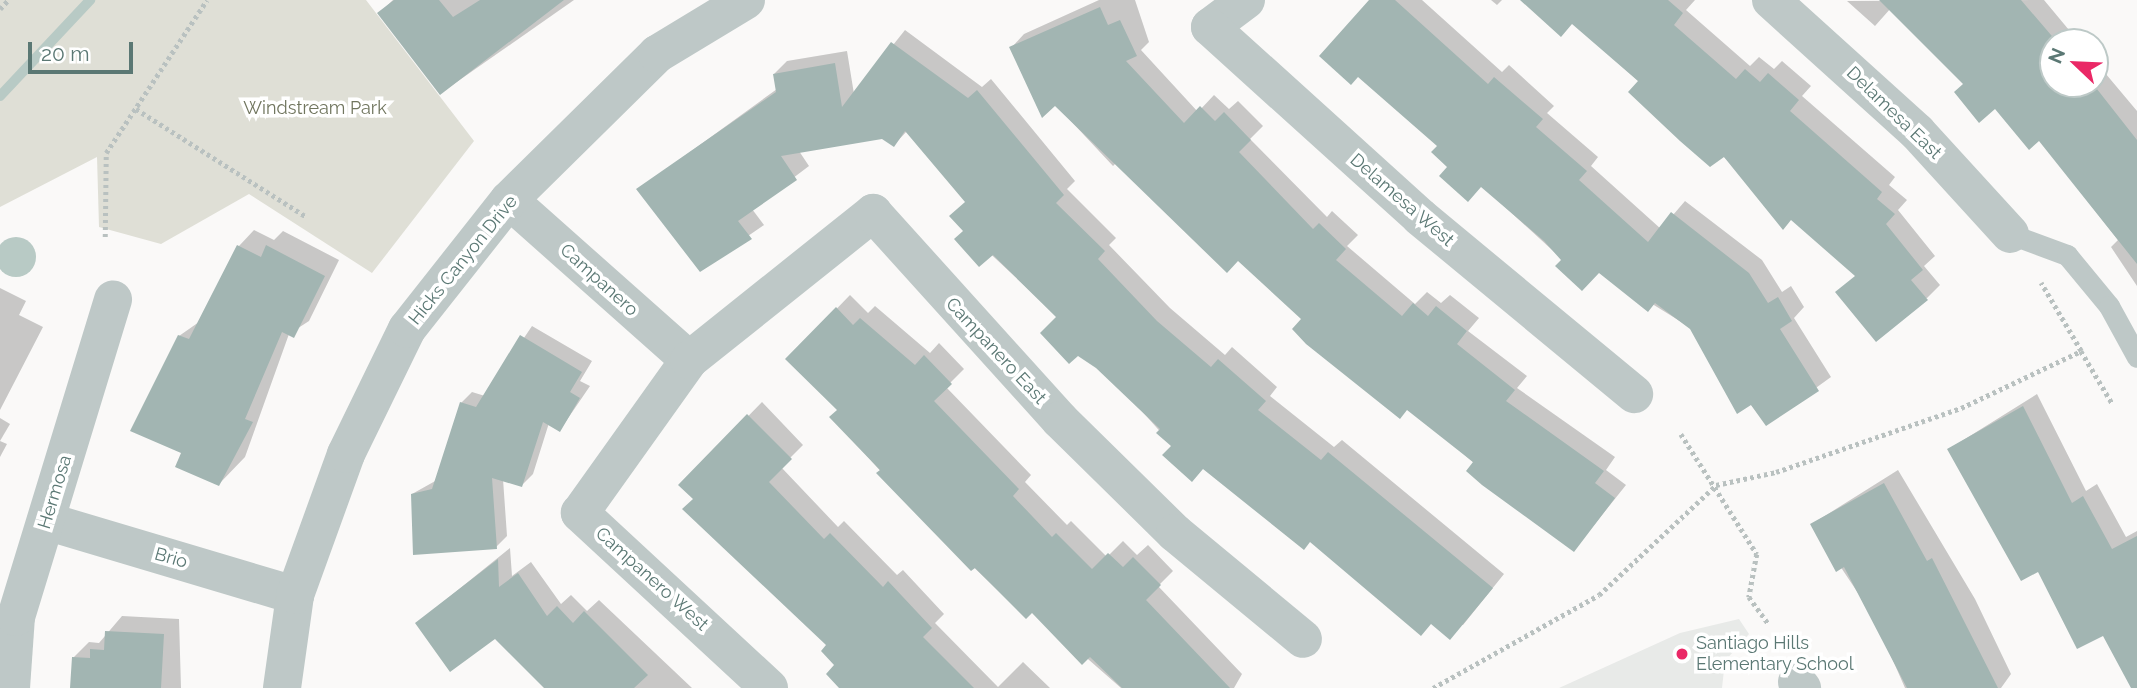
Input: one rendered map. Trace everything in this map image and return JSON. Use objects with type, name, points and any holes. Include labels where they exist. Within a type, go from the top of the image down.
[{"type":"street","name":"Hicks Canyon Drive","points":[[282,688],[295,596],[346,454],[407,328],[509,200],[657,54],[746,0]]},
{"type":"street","name":"Delamesa West","points":[[1246,0],[1210,27],[1420,217],[1634,394]]},
{"type":"street","name":"Delamesa East","points":[[1771,0],[1917,132],[2010,233]]},
{"type":"street","name":"Campanero","points":[[509,200],[689,360]]},
{"type":"street","name":"Campanero East","points":[[689,360],[873,213],[1060,420],[1175,533],[1303,639]]},
{"type":"street","name":"Hermosa","points":[[11,688],[8,616],[46,522],[113,299]]},
{"type":"street","name":"Campanero West","points":[[689,360],[580,513],[769,688]]},
{"type":"street","name":"Brio","points":[[46,522],[295,596]]},
{"type":"lane","points":[[2010,233],[2067,255],[2109,306],[2137,357]]},
{"type":"path","points":[[0,9],[8,0]]},
{"type":"path","points":[[105,237],[106,153],[207,0]]},
{"type":"path","points":[[136,109],[305,216]]},
{"type":"path","points":[[2041,283],[2112,403]]},
{"type":"path","points":[[1433,688],[1599,595],[1716,485],[1776,471],[1961,408],[2081,351]]},
{"type":"path","points":[[1681,434],[1716,485],[1757,554],[1749,597],[1769,625]]},
{"type":"shaded area","points":[[16,237],[30,243],[36,257],[30,271],[16,277],[2,271],[-4,257],[2,243]]},
{"type":"shaded area","name":"Santiago Hills Elementary School","points":[[1739,619],[1749,634],[1725,661],[1722,688],[1559,688],[1680,633]]},
{"type":"green space","name":"Windstream Park","points":[[0,0],[366,0],[474,141],[372,273],[249,194],[161,244],[99,227],[97,157],[0,207]]},
{"type":"building","points":[[394,0],[439,0],[453,17],[480,0],[564,0],[440,95],[377,13]]},
{"type":"building","points":[[1369,0],[1395,0],[1488,84],[1494,77],[1543,119],[1536,127],[1587,171],[1579,180],[1648,242],[1671,212],[1749,273],[1768,303],[1778,297],[1792,321],[1780,329],[1819,391],[1766,426],[1751,405],[1737,414],[1690,329],[1655,303],[1648,312],[1599,273],[1582,291],[1555,266],[1561,260],[1544,241],[1481,187],[1468,202],[1439,176],[1447,167],[1431,152],[1437,146],[1358,77],[1351,85],[1319,56]]},
{"type":"building","points":[[1520,0],[1668,0],[1683,13],[1674,25],[1736,79],[1745,69],[1760,82],[1768,73],[1799,100],[1790,111],[1882,192],[1877,199],[1895,214],[1886,224],[1923,270],[1911,280],[1928,300],[1876,342],[1835,292],[1855,276],[1791,220],[1783,230],[1724,157],[1710,167],[1680,141],[1628,92],[1638,81],[1572,24],[1561,37]]},
{"type":"building","points":[[1879,0],[2021,0],[2045,28],[2039,28],[2039,98],[2104,98],[2137,140],[2137,264],[2039,141],[2029,150],[1995,109],[1979,123],[1954,92],[1963,84]]},
{"type":"building","points":[[1100,7],[1108,25],[1120,20],[1137,56],[1126,61],[1184,123],[1200,106],[1215,121],[1224,112],[1251,140],[1239,152],[1313,229],[1319,223],[1346,249],[1336,260],[1402,316],[1413,303],[1428,316],[1436,306],[1467,331],[1457,344],[1515,390],[1506,401],[1604,471],[1595,483],[1615,498],[1574,552],[1482,485],[1466,471],[1473,462],[1407,410],[1400,419],[1306,344],[1292,329],[1301,319],[1238,261],[1227,273],[1055,106],[1042,118],[1009,47]]},
{"type":"building","points":[[891,42],[968,98],[977,90],[1064,195],[1056,203],[1105,251],[1098,259],[1157,321],[1211,367],[1218,359],[1266,401],[1258,410],[1321,460],[1328,452],[1493,588],[1450,640],[1431,624],[1421,636],[1310,542],[1304,550],[1203,469],[1192,482],[1162,455],[1171,446],[1156,433],[1160,429],[1096,368],[1078,356],[1069,364],[1040,333],[1056,317],[993,255],[979,267],[954,239],[963,231],[949,216],[965,202],[905,131],[894,147],[882,139],[781,156],[797,180],[738,221],[752,239],[700,272],[636,189],[776,92],[773,74],[835,63],[842,107]]},
{"type":"building","points":[[237,245],[261,257],[266,245],[325,276],[294,338],[282,332],[245,419],[253,422],[219,486],[175,467],[181,453],[130,431],[178,335],[189,339]]},
{"type":"building","points":[[836,307],[853,325],[860,318],[915,365],[924,355],[952,384],[934,401],[1019,489],[1013,496],[1052,537],[1056,533],[1092,569],[1108,553],[1123,567],[1133,557],[1161,585],[1146,600],[1230,688],[1122,688],[1090,657],[1082,665],[1032,613],[1026,619],[975,568],[971,571],[876,473],[880,470],[829,417],[837,410],[785,359]]},
{"type":"building","points":[[520,335],[582,372],[570,392],[580,398],[560,432],[543,422],[522,487],[492,478],[497,549],[413,555],[411,494],[432,489],[460,402],[476,407]]},
{"type":"building","points":[[2023,406],[2072,503],[2083,496],[2112,549],[2137,536],[2137,688],[2131,688],[2103,636],[2077,649],[2038,572],[2021,581],[1947,449]]},
{"type":"building","points":[[747,414],[792,459],[769,482],[824,539],[830,533],[883,587],[888,581],[932,628],[923,637],[974,688],[839,688],[826,674],[834,665],[821,651],[826,645],[682,509],[693,499],[678,485]]},
{"type":"building","points":[[1884,483],[1927,561],[1932,558],[1998,688],[1907,688],[1844,567],[1836,572],[1810,524]]},
{"type":"building","points":[[498,559],[499,587],[518,573],[547,616],[557,606],[573,623],[584,611],[648,675],[634,688],[544,688],[495,639],[450,672],[415,623]]},
{"type":"building","points":[[105,631],[164,634],[161,688],[70,688],[72,657],[90,658],[90,649],[104,650]]},
{"type":"waterway","points":[[0,96],[90,0]]},
{"type":"place","name":"Santiago Hills Elementary School","points":[[1682,654]]}]
